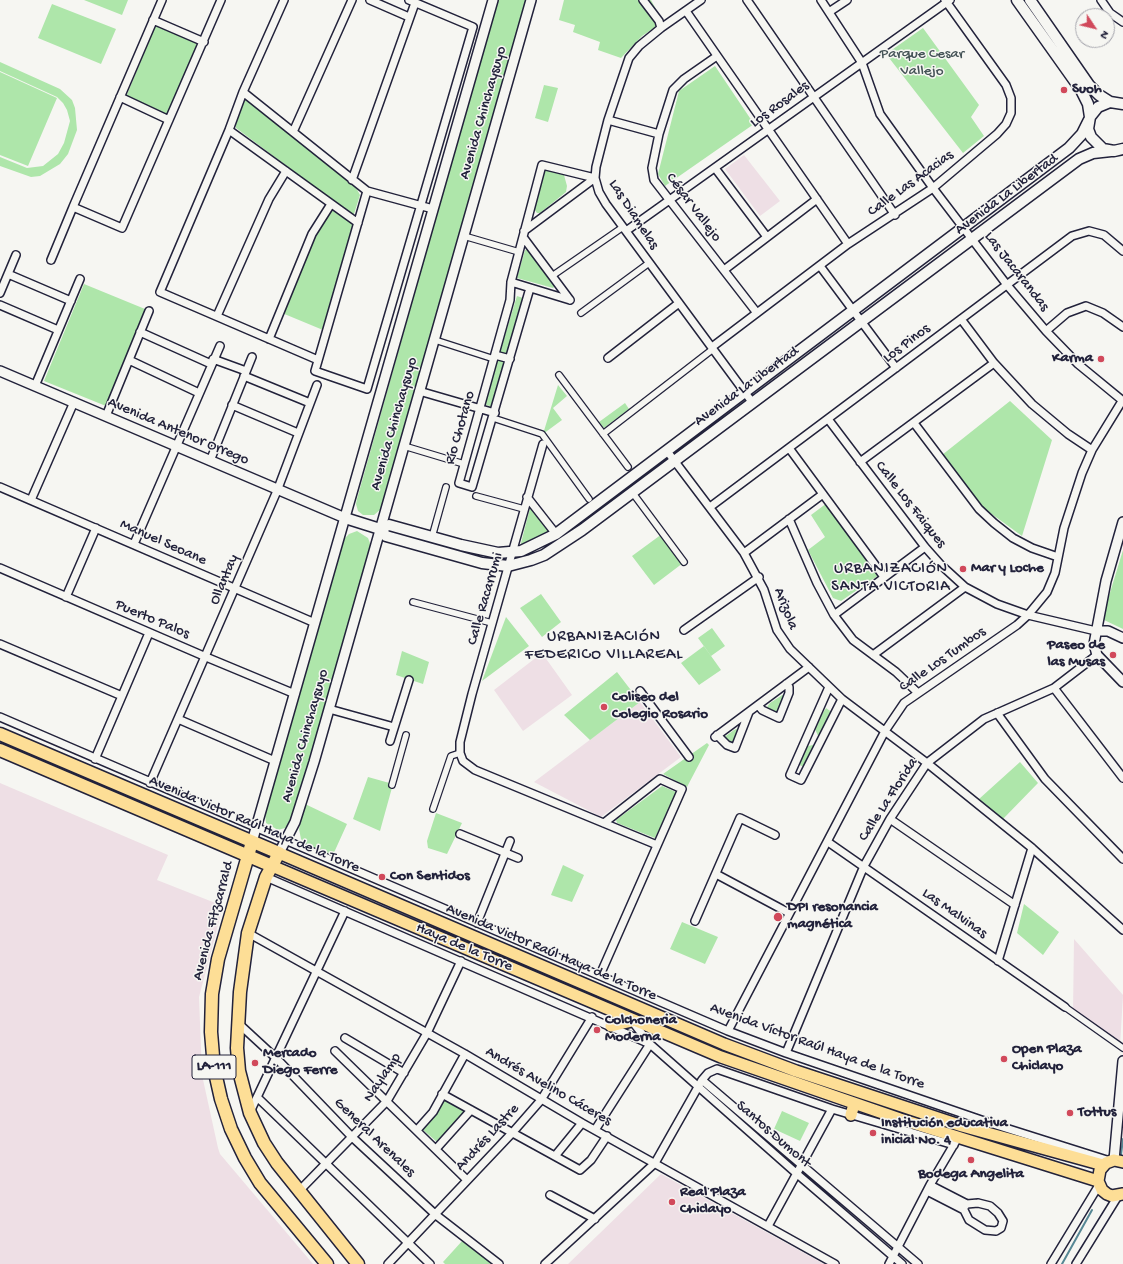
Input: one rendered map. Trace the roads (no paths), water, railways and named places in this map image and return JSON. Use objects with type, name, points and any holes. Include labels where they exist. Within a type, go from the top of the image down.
[{"type":"highway","name":"Avenida Victor Raúl Haya de la Torre","points":[[0,734],[279,853]]},
{"type":"highway","name":"Avenida Victor Raúl Haya de la Torre","points":[[0,750],[248,856],[269,871]]},
{"type":"highway","name":"Avenida Fitzcarrald","points":[[252,842],[218,959],[212,994],[211,1032],[214,1068],[221,1099],[229,1122],[245,1158],[260,1183],[327,1264]]},
{"type":"highway","name":"LA-111","points":[[279,853],[269,871],[248,933],[240,992],[237,1048],[239,1071],[250,1113],[264,1143],[277,1163],[358,1264]]},
{"type":"main road","points":[[1017,0],[1081,90],[1088,104],[1090,119],[1088,129],[1091,137],[1103,149],[1118,152]]},
{"type":"main road","points":[[1030,0],[1089,85],[1099,95],[1118,102]]},
{"type":"main road","name":"Avenida La Libertad","points":[[376,528],[389,525],[485,551],[512,553],[521,551],[556,534],[1070,148],[1082,134],[1098,107],[1118,102]]},
{"type":"main road","name":"Avenida La Libertad","points":[[348,519],[376,528],[386,536],[482,563],[508,566],[531,560],[544,554],[582,530],[1079,159],[1093,153],[1118,152]]},
{"type":"main road","points":[[575,520],[582,530]]},
{"type":"main road","points":[[458,556],[461,545]]},
{"type":"main road","name":"Avenida Victor Raúl Haya de la Torre","points":[[279,853],[724,1044],[796,1071],[962,1126],[1112,1162]]},
{"type":"main road","name":"Avenida Victor Raúl Haya de la Torre","points":[[269,871],[721,1057],[852,1109],[1098,1183],[1107,1194],[1121,1195]]},
{"type":"main road","points":[[611,1026],[632,1020]]},
{"type":"main road","points":[[1098,1183],[1100,1170],[1112,1162]]},
{"type":"street","points":[[51,260],[162,0]]},
{"type":"street","points":[[73,207],[122,228],[221,0]]},
{"type":"street","points":[[284,0],[243,92],[229,130],[160,292],[318,360]]},
{"type":"street","points":[[293,132],[352,0]]},
{"type":"street","points":[[370,0],[410,17]]},
{"type":"street","name":"Avenida Chinchaysuyo","points":[[252,842],[315,623],[348,519],[433,210],[493,0]]},
{"type":"street","name":"Avenida Chinchaysuyo","points":[[279,853],[287,841],[295,822],[329,709],[376,528],[404,446],[531,0]]},
{"type":"street","points":[[643,0],[659,21],[661,28]]},
{"type":"street","name":"Las Diamelas","points":[[701,0],[686,12],[661,28],[639,46],[629,58],[608,120],[596,167],[595,178],[599,192],[649,263],[752,402]]},
{"type":"street","points":[[747,0],[895,215]]},
{"type":"street","name":"Las Jacarandas","points":[[821,0],[862,63],[880,114],[933,188],[1007,285],[1046,331],[1078,364],[1122,401]]},
{"type":"street","points":[[829,12],[847,0]]},
{"type":"street","points":[[1101,0],[1110,13],[1123,22]]},
{"type":"street","points":[[352,180],[410,17],[412,1],[473,27],[367,389],[315,371],[367,191]]},
{"type":"street","name":"Los Rosales","points":[[625,229],[670,200],[947,1]]},
{"type":"street","name":"Calle Las Acacias","points":[[712,348],[848,244],[895,215],[933,188],[997,134],[1006,124],[1011,113],[1011,98],[1006,85],[947,1]]},
{"type":"street","points":[[686,12],[848,244]]},
{"type":"street","points":[[153,20],[204,42]]},
{"type":"street","name":"César Vallejo","points":[[717,56],[684,79],[673,90],[659,134],[652,168],[654,180],[756,313]]},
{"type":"street","points":[[243,92],[367,191],[433,210]]},
{"type":"street","points":[[120,97],[169,120]]},
{"type":"street","points":[[608,120],[659,134]]},
{"type":"street","points":[[229,130],[358,224]]},
{"type":"street","name":"Río Chotano","points":[[530,288],[472,488],[459,483],[481,409],[510,300],[511,282],[542,165],[595,178]]},
{"type":"street","points":[[715,168],[767,237]]},
{"type":"street","points":[[217,316],[269,199],[286,171]]},
{"type":"street","points":[[511,282],[570,300],[524,234],[595,178]]},
{"type":"street","points":[[724,270],[817,199]]},
{"type":"street","points":[[269,339],[312,234],[331,204]]},
{"type":"street","points":[[552,276],[625,229]]},
{"type":"street","name":"Los Pinos","points":[[710,507],[1072,236],[1089,231],[1104,235],[1123,251]]},
{"type":"street","points":[[464,236],[519,252]]},
{"type":"street","points":[[0,293],[16,255]]},
{"type":"street","points":[[581,312],[649,263]]},
{"type":"street","points":[[820,266],[896,368]]},
{"type":"street","points":[[8,274],[71,301]]},
{"type":"street","points":[[35,386],[80,279]]},
{"type":"street","points":[[608,358],[679,303]]},
{"type":"street","points":[[0,305],[58,330]]},
{"type":"street","points":[[1046,331],[1067,313],[1086,306],[1103,313],[1123,327]]},
{"type":"street","points":[[106,416],[149,311]]},
{"type":"street","points":[[961,319],[1011,383],[1050,420],[1092,450]]},
{"type":"street","points":[[140,332],[245,374],[310,403]]},
{"type":"street","points":[[435,340],[495,357],[510,359]]},
{"type":"street","points":[[134,544],[220,346]]},
{"type":"street","points":[[603,434],[712,348]]},
{"type":"street","points":[[210,461],[252,357]]},
{"type":"street","points":[[129,360],[199,393]]},
{"type":"street","points":[[860,462],[914,424],[994,363]]},
{"type":"street","name":"Avenida Antenor Orrego","points":[[0,371],[277,491],[348,519]]},
{"type":"street","points":[[559,375],[628,468]]},
{"type":"street","name":"Ollantay","points":[[150,783],[277,491],[317,384]]},
{"type":"street","points":[[419,391],[481,409],[494,416],[542,434],[589,499]]},
{"type":"street","name":"Calle Los Tumbos","points":[[728,1031],[885,731],[904,703],[1017,625],[1028,615],[1047,592],[1055,573],[1073,497],[1092,450],[1122,401]]},
{"type":"street","points":[[31,500],[74,402]]},
{"type":"street","points":[[232,405],[298,433]]},
{"type":"street","name":"Calle Los Faiques","points":[[828,419],[925,547],[941,565],[965,587],[997,604],[1028,615],[1096,631]]},
{"type":"street","points":[[914,424],[979,509],[994,523],[1013,538],[1032,548],[1058,557]]},
{"type":"street","name":"Calle Racarrumi","points":[[543,444],[460,742],[460,753],[463,761],[475,770],[604,823]]},
{"type":"street","points":[[404,446],[464,464]]},
{"type":"street","points":[[789,448],[884,577]]},
{"type":"street","name":"Arizola","points":[[667,451],[744,553],[758,577],[782,640],[842,699],[927,763],[1032,848],[1123,930]]},
{"type":"street","name":"Manuel Seoane","points":[[0,487],[315,623]]},
{"type":"street","points":[[432,537],[446,487]]},
{"type":"street","points":[[632,492],[684,562]]},
{"type":"street","points":[[744,553],[823,494]]},
{"type":"street","points":[[476,496],[524,509]]},
{"type":"street","points":[[527,497],[556,534]]},
{"type":"street","points":[[789,519],[817,583],[834,614],[853,640],[918,693]]},
{"type":"street","points":[[1123,522],[1106,581],[1094,644],[1097,655],[1123,682]]},
{"type":"street","points":[[66,597],[96,528]]},
{"type":"street","points":[[834,614],[925,547]]},
{"type":"street","name":"Puerto Palos","points":[[0,569],[295,694]]},
{"type":"street","points":[[684,630],[758,577]]},
{"type":"street","points":[[873,655],[965,587]]},
{"type":"street","points":[[413,602],[492,623]]},
{"type":"street","points":[[1096,631],[1108,631],[1123,638]]},
{"type":"street","points":[[95,759],[149,633]]},
{"type":"street","points":[[0,644],[122,696]]},
{"type":"street","name":"Calle La Florida","points":[[786,1052],[864,866],[890,819],[927,763],[984,719],[1054,688],[1097,655]]},
{"type":"street","points":[[749,712],[736,748],[727,745],[716,736],[809,668]]},
{"type":"street","points":[[390,741],[409,680]]},
{"type":"street","points":[[758,705],[762,710],[779,718],[789,693],[786,684]]},
{"type":"street","points":[[830,687],[790,775],[801,780],[842,699]]},
{"type":"street","points":[[1054,688],[1123,778]]},
{"type":"street","points":[[640,691],[689,756]]},
{"type":"street","points":[[329,709],[394,727]]},
{"type":"street","points":[[997,713],[1045,778],[1123,859]]},
{"type":"street","name":"Avenida Víctor Raúl Haya de la Torre","points":[[0,717],[728,1031],[993,1124],[1112,1162]]},
{"type":"street","points":[[178,719],[275,761]]},
{"type":"street","points":[[809,733],[819,744]]},
{"type":"street","points":[[392,785],[406,735]]},
{"type":"street","points":[[433,809],[451,756],[460,753]]},
{"type":"street","points":[[600,975],[682,789],[660,779],[604,823],[657,845]]},
{"type":"street","points":[[695,921],[740,818],[775,835]]},
{"type":"street","points":[[890,819],[1015,905]]},
{"type":"street","points":[[460,834],[518,858]]},
{"type":"street","points":[[477,923],[510,840]]},
{"type":"street","name":"Las Malvinas","points":[[828,842],[1065,1007]]},
{"type":"street","points":[[998,961],[1032,848]]},
{"type":"street","name":"Haya de la Torre","points":[[269,871],[345,911],[592,1017],[650,1044]]},
{"type":"street","points":[[716,874],[789,913]]},
{"type":"street","points":[[250,1113],[277,1059],[345,911]]},
{"type":"street","name":"Andrés Avelino Cáceres","points":[[248,933],[465,1054],[541,1100],[835,1264]]},
{"type":"street","name":"Naylamp","points":[[299,1191],[387,1101],[427,1034],[461,961]]},
{"type":"street","points":[[1065,1007],[1123,1048]]},
{"type":"street","name":"Andrés Lastre","points":[[388,1264],[436,1215],[541,1100],[592,1017]]},
{"type":"street","name":"Santos Dumont","points":[[632,1020],[650,1044],[801,1164],[918,1264]]},
{"type":"street","name":"General Arenales","points":[[238,1023],[277,1059],[352,1137],[436,1215],[499,1264]]},
{"type":"street","points":[[345,1038],[404,1073]]},
{"type":"street","points":[[595,1130],[650,1044]]},
{"type":"street","points":[[335,1051],[467,1180]]},
{"type":"street","points":[[417,1130],[433,1112],[465,1054]]},
{"type":"street","points":[[1112,1162],[1123,1061]]},
{"type":"street","points":[[545,1264],[655,1163],[700,1083],[708,1073],[717,1069],[832,1109],[852,1109]]},
{"type":"street","name":"Santos Dumont","points":[[700,1083],[796,1173],[902,1264]]},
{"type":"street","points":[[442,1094],[580,1170],[591,1160],[607,1136]]},
{"type":"street","points":[[258,1098],[430,1264]]},
{"type":"street","points":[[768,1226],[832,1109]]},
{"type":"street","points":[[436,1149],[471,1110]]},
{"type":"street","points":[[554,1156],[582,1123]]},
{"type":"street","points":[[889,1264],[928,1188],[956,1141]]},
{"type":"street","points":[[1051,1264],[1098,1183]]},
{"type":"street","points":[[928,1188],[965,1207],[978,1203],[990,1206],[1000,1215],[1003,1221],[1003,1226],[996,1231],[981,1229],[969,1220],[965,1207]]},
{"type":"street","points":[[550,1195],[595,1219]]},
{"type":"street","points":[[1076,1264],[1121,1195]]},
{"type":"waterway","points":[[1121,1155],[1123,1139]]},
{"type":"waterway","points":[[1062,1264],[1092,1210]]},
{"type":"place","name":"Suoh","points":[[1064,90]]},
{"type":"place","name":"Karma","points":[[1101,359]]},
{"type":"place","name":"Mar y Loche","points":[[963,569]]},
{"type":"place","name":"Paseo de las Musas","points":[[1113,655]]},
{"type":"place","name":"Coliseo del Colegio Rosario","points":[[604,707]]},
{"type":"place","name":"Con Sentidos","points":[[382,877]]},
{"type":"place","name":"DPI resonancia magnética","points":[[778,917]]},
{"type":"place","name":"Colchoneria Moderna","points":[[597,1030]]},
{"type":"place","name":"Open Plaza Chiclayo","points":[[1004,1059]]},
{"type":"place","name":"Mercado Diego Ferre","points":[[255,1063]]},
{"type":"place","name":"Tottus","points":[[1070,1113]]},
{"type":"place","name":"Institución educativa inicial No. 4","points":[[873,1133]]},
{"type":"place","name":"Bodega Angelita","points":[[971,1160]]},
{"type":"place","name":"Real Plaza Chiclayo","points":[[672,1202]]},
{"type":"district","name":"URBANIZACIÓN SANTA VICTORIA","points":[[891,579]]},
{"type":"district","name":"URBANIZACIÓN FEDERICO VILLAREAL","points":[[604,647]]},
{"type":"park label","name":"Parque Cesar Vallejo","points":[[922,64]]}]
